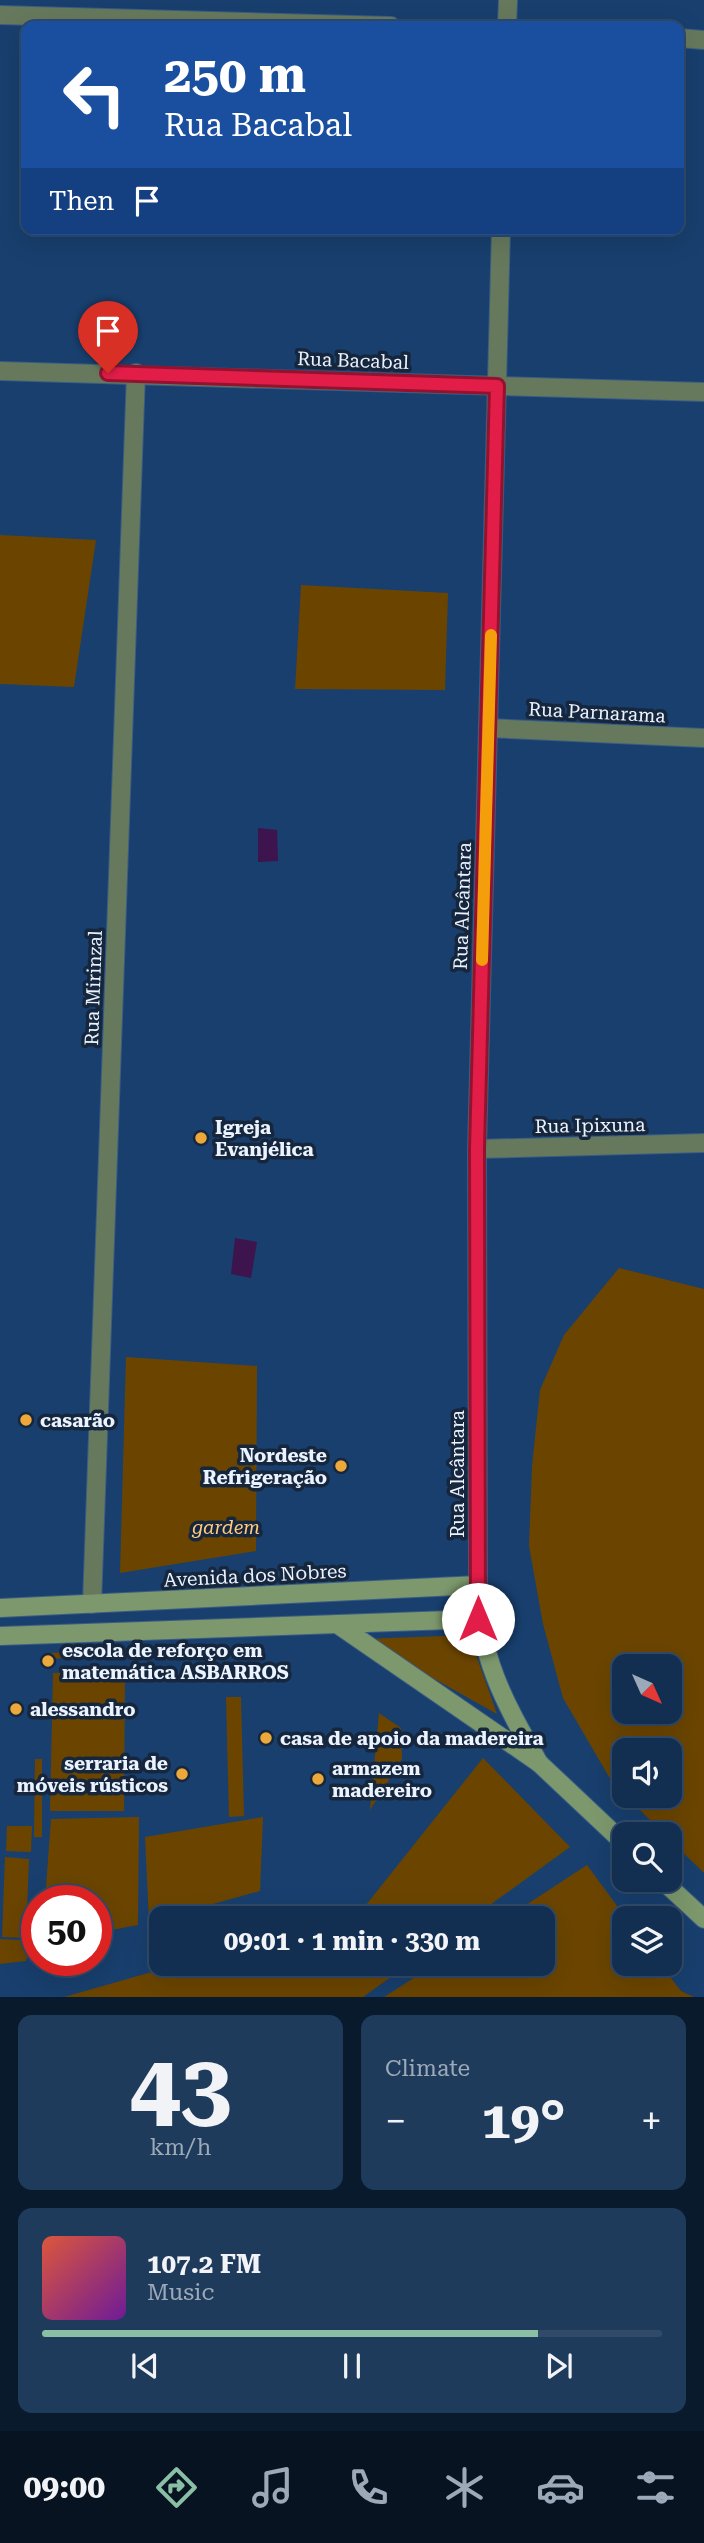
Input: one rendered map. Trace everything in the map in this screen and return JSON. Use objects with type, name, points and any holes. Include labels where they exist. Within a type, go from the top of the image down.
[{"type":"main road","name":"Avenida dos Nobres","points":[[0,1608],[478,1585]]},
{"type":"main road","points":[[478,1585],[478,1619],[490,1667],[501,1695],[539,1763]]},
{"type":"main road","points":[[0,1636],[478,1619]]},
{"type":"main road","points":[[337,1624],[539,1763],[612,1832]]},
{"type":"main road","points":[[675,1892],[704,1919]]},
{"type":"street","points":[[507,21],[508,0]]},
{"type":"street","points":[[0,15],[213,21]]},
{"type":"street","points":[[684,38],[704,40]]},
{"type":"street","name":"Rua Alcântara","points":[[478,1585],[477,1149],[501,235]]},
{"type":"street","name":"Rua Bacabal","points":[[0,371],[704,392]]},
{"type":"street","name":"Rua Mirinzal","points":[[92,1604],[136,373]]},
{"type":"street","name":"Rua Parnarama","points":[[488,728],[704,738]]},
{"type":"street","name":"Rua Ipixuna","points":[[477,1149],[704,1143]]},
{"type":"green space","points":[[0,535],[96,540],[74,687],[0,684]]},
{"type":"green space","points":[[301,585],[448,593],[445,690],[295,689]]},
{"type":"green space","points":[[619,1268],[704,1289],[704,1873],[682,1852],[682,1822],[652,1822],[638,1808],[682,1808],[682,1738],[612,1738],[612,1782],[563,1698],[543,1624],[529,1546],[532,1466],[540,1390],[564,1335]]},
{"type":"green space","name":"gardem","points":[[126,1357],[257,1366],[256,1551],[120,1573]]},
{"type":"green space","points":[[469,1635],[497,1714],[363,1639]]},
{"type":"green space","points":[[191,1647],[191,1650],[49,1659],[48,1653]]},
{"type":"green space","points":[[125,1670],[124,1811],[50,1811],[53,1673]]},
{"type":"green space","points":[[226,1697],[241,1697],[244,1816],[229,1817]]},
{"type":"green space","points":[[379,1713],[401,1728],[402,1759],[370,1810]]},
{"type":"green space","points":[[483,1758],[570,1847],[489,1906],[365,1906]]},
{"type":"green space","points":[[35,1759],[42,1759],[42,1837],[34,1837]]},
{"type":"green space","points":[[139,1817],[138,1925],[112,1930],[112,1885],[46,1885],[51,1819]]},
{"type":"green space","points":[[263,1817],[260,1891],[206,1906],[149,1906],[149,1922],[145,1837]]},
{"type":"green space","points":[[7,1826],[32,1826],[31,1852],[6,1851]]},
{"type":"green space","points":[[5,1857],[29,1859],[28,1885],[21,1885],[21,1938],[2,1937]]},
{"type":"green space","points":[[587,1865],[617,1906],[612,1906],[612,1976],[669,1976],[681,1991],[694,1997],[384,1997],[417,1976],[555,1976],[555,1906],[524,1906]]},
{"type":"green space","points":[[0,1939],[21,1940],[21,1962],[0,1964]]},
{"type":"green space","points":[[149,1973],[149,1976],[392,1976],[363,1997],[64,1997]]},
{"type":"shaded area","points":[[258,828],[277,830],[278,861],[258,862]]},
{"type":"shaded area","points":[[235,1238],[257,1242],[251,1278],[231,1274]]},
{"type":"slow traffic","points":[[482,960],[491,635]]},
{"type":"place","name":"Igreja Evanjélica","points":[[201,1138]]},
{"type":"place","name":"casarão","points":[[26,1420]]},
{"type":"place","name":"Nordeste Refrigeração","points":[[341,1466]]},
{"type":"place","name":"escola de reforço em matemática ASBARROS","points":[[48,1661]]},
{"type":"place","name":"alessandro","points":[[16,1709]]},
{"type":"place","name":"casa de apoio da madereira","points":[[266,1738]]},
{"type":"place","name":"serraria de móveis rústicos","points":[[182,1774]]},
{"type":"place","name":"armazem madereiro","points":[[318,1779]]},
{"type":"route","points":[[108,373],[497,386],[477,1149],[478,1619]]}]
